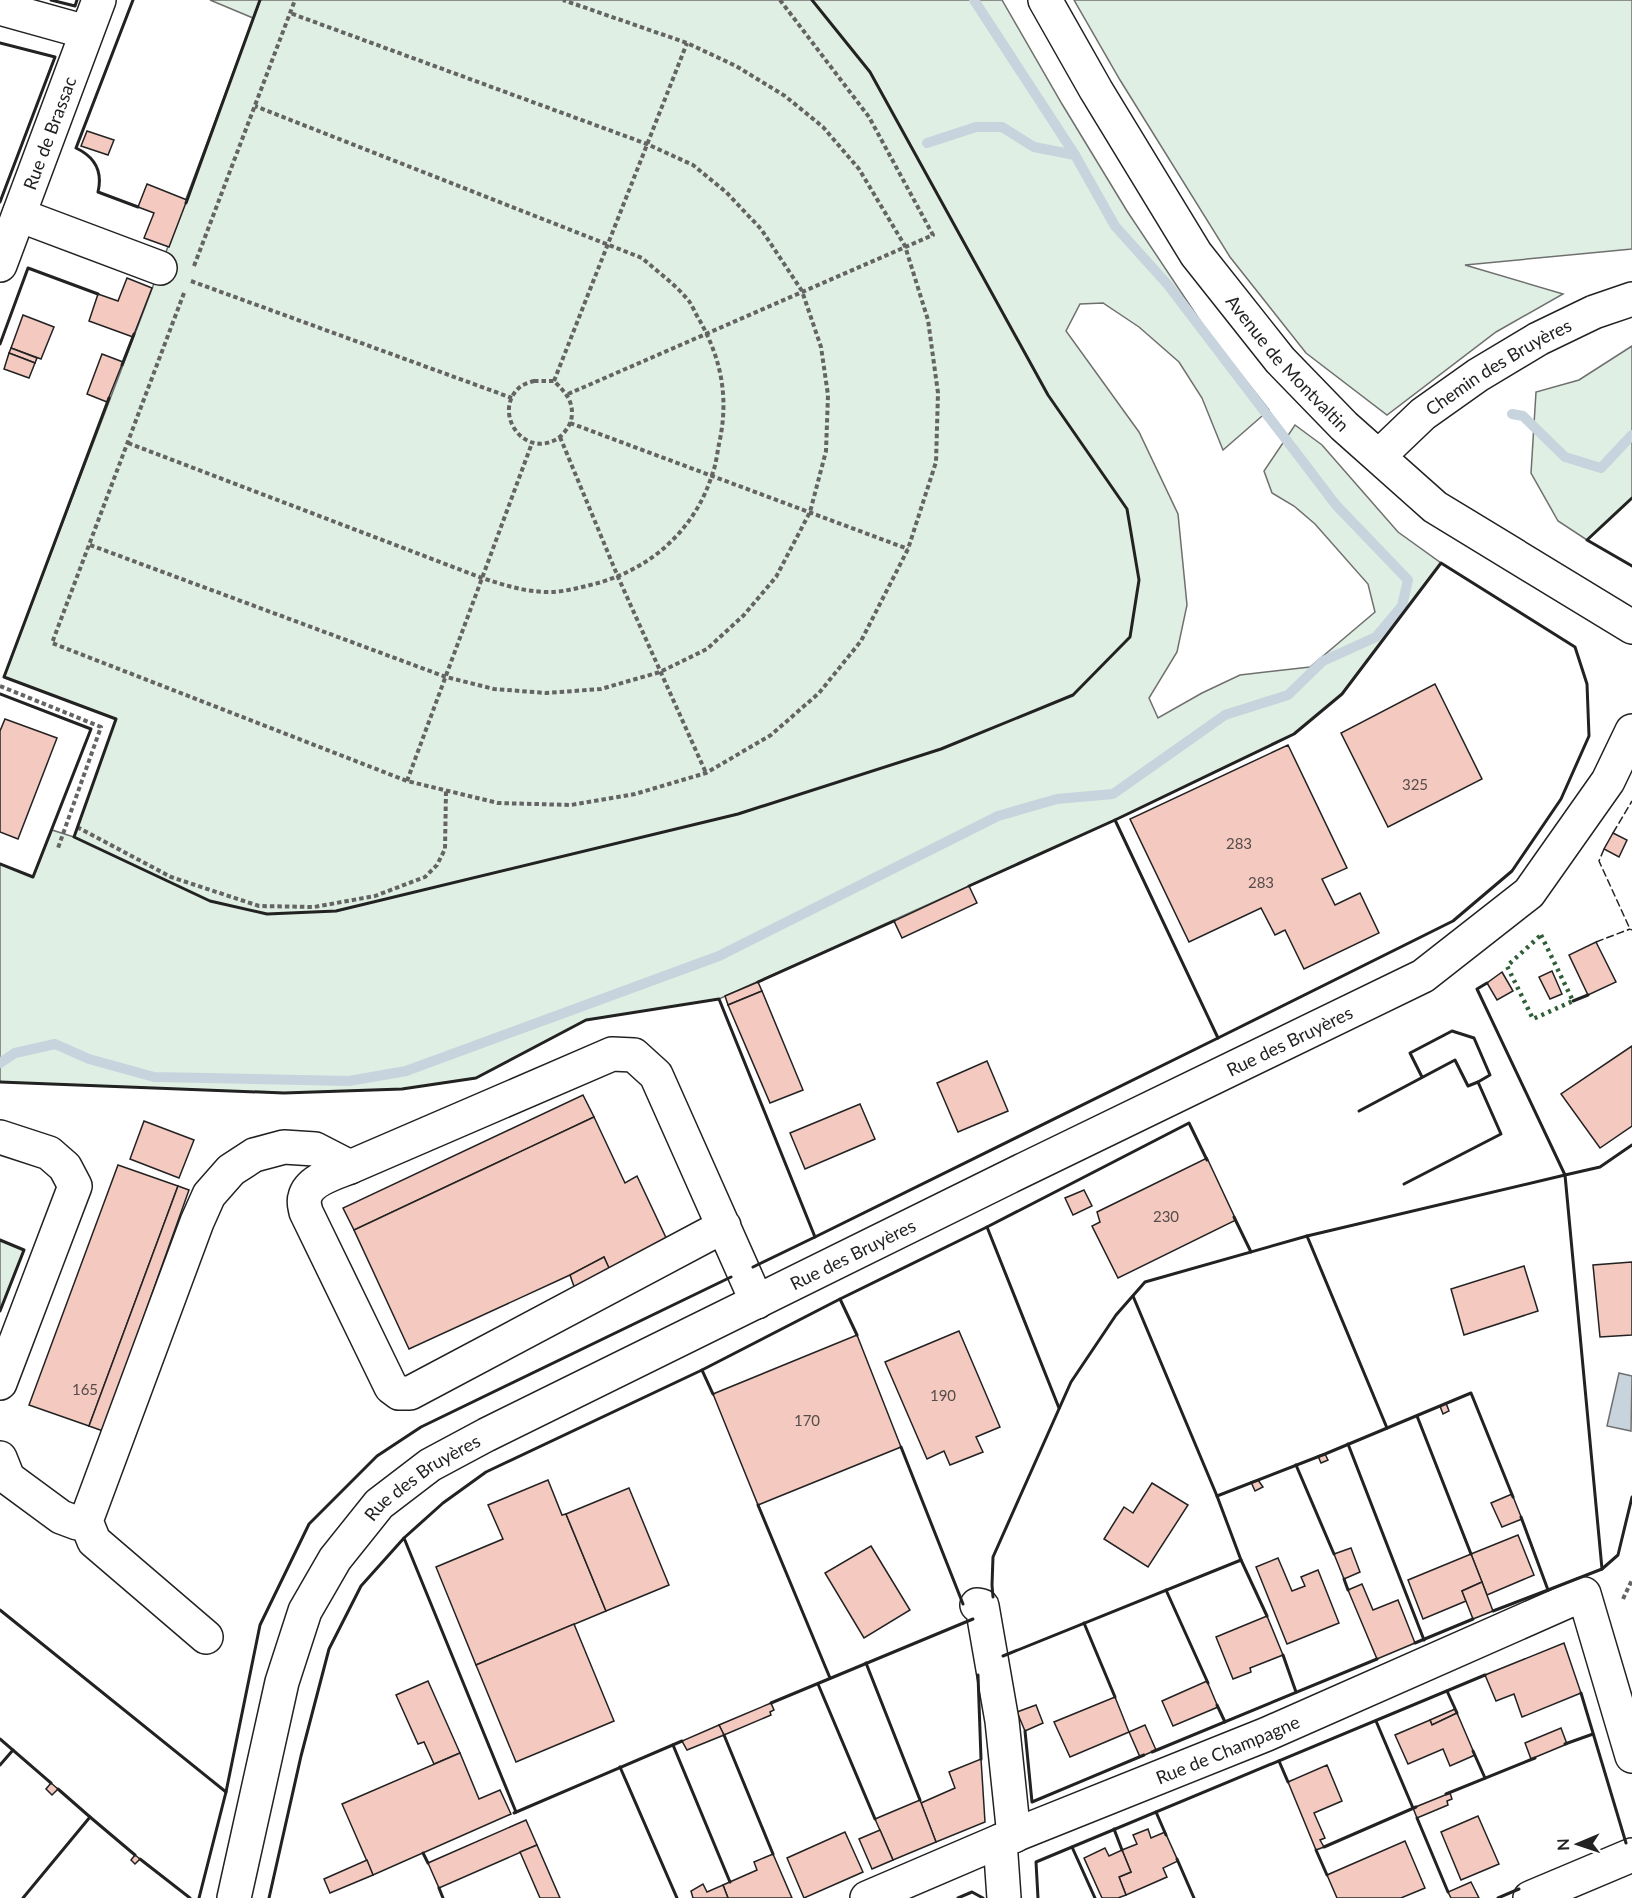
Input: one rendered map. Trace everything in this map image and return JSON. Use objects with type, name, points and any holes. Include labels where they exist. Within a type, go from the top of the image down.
[{"type":"street","name":"Rue de Brassac","points":[[0,265],[99,0]]},
{"type":"street","name":"Avenue de Montvaltin","points":[[1045,0],[1096,90],[1196,254],[1280,360],[1344,426],[1435,507],[1632,627]]},
{"type":"street","points":[[0,8],[86,32]]},
{"type":"street","points":[[18,215],[175,274]]},
{"type":"street","name":"Chemin des Bruyères","points":[[1379,456],[1423,414],[1478,375],[1538,339],[1594,312],[1632,299]]},
{"type":"street","name":"Rue des Bruyères","points":[[234,1898],[282,1682],[304,1611],[335,1558],[379,1504],[430,1465],[756,1302],[1423,976],[1529,893],[1608,782],[1632,731]]},
{"type":"street","points":[[724,1226],[410,1393],[399,1393],[392,1387],[306,1212],[304,1199],[308,1190],[318,1181],[350,1167],[612,1054],[634,1055],[656,1075],[724,1226],[756,1302]]},
{"type":"street","points":[[0,1137],[49,1153],[65,1167],[75,1186],[0,1383]]},
{"type":"street","points":[[206,1637],[94,1541],[87,1521],[209,1195],[231,1170],[254,1155],[284,1147],[315,1149],[350,1167]]},
{"type":"street","points":[[0,1458],[8,1478],[61,1517],[76,1523],[87,1521]]},
{"type":"street","name":"Rue de Champagne","points":[[867,1898],[1007,1838],[1267,1734],[1584,1594],[1632,1756]]},
{"type":"street","points":[[977,1605],[982,1606],[1002,1721],[1007,1838],[1004,1898]]},
{"type":"street","points":[[1530,1898],[1632,1855]]},
{"type":"path","points":[[295,0],[255,106],[175,274],[128,442],[52,643],[407,781],[498,803],[571,805],[635,794],[706,772],[771,735],[819,693],[861,640],[908,549],[936,462],[938,393],[928,320],[905,246],[859,169],[823,127],[785,96],[746,72],[687,43],[563,0]]},
{"type":"path","points":[[568,394],[933,235],[869,117],[780,0]]},
{"type":"path","points":[[90,545],[446,677],[494,689],[546,693],[602,689],[660,672],[707,649],[744,615],[776,577],[810,512],[826,451],[828,395],[821,347],[802,291],[761,229],[726,192],[693,165],[647,144],[290,13]]},
{"type":"path","points":[[554,381],[687,43]]},
{"type":"path","points":[[128,442],[482,578],[517,589],[550,592],[578,588],[618,577],[648,561],[675,539],[695,512],[712,476],[722,432],[724,404],[720,364],[707,333],[689,302],[642,258],[255,106]]},
{"type":"path","points":[[175,274],[512,398]]},
{"type":"path","points":[[534,381],[554,381],[568,394],[572,406],[570,423],[560,437],[548,443],[532,443],[521,438],[513,429],[509,410],[512,398],[521,386],[534,381]]},
{"type":"path","points":[[570,423],[908,549]]},
{"type":"path","points":[[560,437],[618,577],[706,772]]},
{"type":"path","points":[[407,781],[532,443]]},
{"type":"path","points":[[0,686],[101,726],[58,848]]},
{"type":"path","points":[[77,827],[171,876],[259,906],[314,907],[375,896],[425,877],[437,865],[445,849],[446,790]]},
{"type":"green space","points":[[210,0],[1002,0],[1127,211],[1209,334],[1269,410],[1223,450],[1202,398],[1179,362],[1139,327],[1103,303],[1080,304],[1066,331],[1139,432],[1178,514],[1187,605],[1177,652],[1149,698],[1158,718],[1240,675],[1310,667],[1375,612],[1368,584],[1315,524],[1294,506],[1272,493],[1264,471],[1295,425],[1322,445],[1398,532],[1441,563],[1342,694],[1294,734],[1115,820],[719,999],[586,1020],[476,1078],[402,1089],[284,1093],[0,1082],[0,864],[33,877],[52,830],[74,837],[116,719],[4,677],[253,18]]},
{"type":"green space","points":[[1074,0],[1632,0],[1632,249],[1465,265],[1563,294],[1496,332],[1387,415],[1306,353],[1230,257],[1120,80]]},
{"type":"green space","points":[[1632,346],[1632,498],[1587,540],[1558,521],[1531,473],[1536,392],[1579,380]]},
{"type":"green space","points":[[0,1240],[24,1250],[0,1311]]},
{"type":"shaded area","points":[[1619,1373],[1632,1376],[1631,1431],[1607,1426]]},
{"type":"building","points":[[87,131],[114,140],[108,155],[81,146]]},
{"type":"building","points":[[147,184],[187,200],[169,247],[144,238],[154,213],[138,207]]},
{"type":"building","points":[[127,278],[152,288],[133,337],[89,321],[98,294],[118,301]]},
{"type":"building","points":[[23,315],[54,327],[41,359],[11,348]]},
{"type":"building","points":[[11,348],[37,358],[35,363],[9,353]]},
{"type":"building","points":[[9,353],[35,363],[29,378],[4,369]]},
{"type":"building","points":[[102,354],[123,362],[107,402],[87,394]]},
{"type":"building","points":[[1435,684],[1482,779],[1388,827],[1341,733]]},
{"type":"building","points":[[5,719],[57,738],[18,839],[0,832],[0,731]]},
{"type":"building","points":[[1288,745],[1347,868],[1322,879],[1335,905],[1360,893],[1379,933],[1304,969],[1285,930],[1275,935],[1261,908],[1189,942],[1130,819]]},
{"type":"building","points":[[1613,833],[1627,840],[1619,857],[1604,849]]},
{"type":"building","points":[[969,886],[977,903],[902,938],[894,921]]},
{"type":"building","points":[[1596,942],[1616,982],[1588,995],[1569,955]]},
{"type":"building","points":[[1552,971],[1562,994],[1550,999],[1539,977]]},
{"type":"building","points":[[1502,972],[1513,991],[1497,1000],[1487,983]]},
{"type":"building","points":[[758,982],[762,991],[728,1005],[725,996]]},
{"type":"building","points":[[762,991],[803,1090],[770,1103],[728,1005]]},
{"type":"building","points":[[1632,1046],[1632,1126],[1600,1148],[1561,1094]]},
{"type":"building","points":[[987,1061],[1008,1111],[958,1132],[937,1083]]},
{"type":"building","points":[[583,1095],[594,1117],[354,1230],[343,1208]]},
{"type":"building","points":[[860,1104],[875,1139],[805,1169],[790,1133]]},
{"type":"building","points":[[594,1117],[625,1183],[637,1176],[668,1242],[609,1269],[604,1257],[409,1349],[354,1230]]},
{"type":"building","points":[[144,1121],[194,1140],[179,1178],[130,1159]]},
{"type":"building","points":[[1207,1158],[1236,1220],[1118,1278],[1092,1226],[1100,1222],[1097,1212]]},
{"type":"building","points":[[118,1165],[178,1186],[89,1426],[29,1405]]},
{"type":"building","points":[[178,1186],[189,1190],[103,1431],[89,1426]]},
{"type":"building","points":[[1084,1190],[1092,1206],[1073,1215],[1065,1198]]},
{"type":"building","points":[[604,1257],[615,1281],[578,1298],[570,1275]]},
{"type":"building","points":[[1632,1262],[1632,1335],[1600,1337],[1593,1265]]},
{"type":"building","points":[[1524,1266],[1538,1311],[1464,1335],[1451,1289]]},
{"type":"building","points":[[959,1331],[1000,1427],[976,1437],[983,1452],[950,1465],[944,1451],[927,1459],[885,1362]]},
{"type":"building","points":[[857,1335],[901,1447],[758,1505],[713,1394]]},
{"type":"building","points":[[1446,1403],[1449,1411],[1443,1414],[1440,1406]]},
{"type":"building","points":[[1325,1454],[1328,1460],[1321,1463],[1318,1456]]},
{"type":"building","points":[[548,1480],[562,1515],[566,1514],[606,1611],[476,1665],[436,1567],[503,1539],[488,1505]]},
{"type":"building","points":[[1258,1480],[1263,1487],[1255,1491],[1251,1482]]},
{"type":"building","points":[[1152,1483],[1188,1505],[1148,1567],[1104,1539],[1124,1507],[1133,1513]]},
{"type":"building","points":[[629,1488],[669,1585],[606,1611],[566,1514]]},
{"type":"building","points":[[1512,1494],[1522,1519],[1502,1527],[1491,1503]]},
{"type":"building","points":[[1518,1535],[1534,1575],[1487,1595],[1471,1554]]},
{"type":"building","points":[[871,1546],[910,1610],[864,1638],[825,1573]]},
{"type":"building","points":[[1351,1548],[1360,1572],[1344,1579],[1334,1554]]},
{"type":"building","points":[[1471,1554],[1482,1582],[1462,1591],[1466,1601],[1423,1619],[1408,1580]]},
{"type":"building","points":[[1278,1558],[1292,1591],[1305,1586],[1301,1577],[1318,1570],[1339,1623],[1287,1644],[1256,1567]]},
{"type":"building","points":[[1482,1582],[1493,1611],[1473,1619],[1462,1591]]},
{"type":"building","points":[[1362,1584],[1373,1610],[1398,1600],[1415,1643],[1377,1659],[1348,1590]]},
{"type":"building","points":[[1267,1616],[1283,1655],[1250,1668],[1251,1672],[1233,1679],[1216,1637]]},
{"type":"building","points":[[574,1624],[614,1721],[516,1762],[476,1665]]},
{"type":"building","points":[[1564,1643],[1581,1693],[1522,1717],[1514,1694],[1496,1701],[1485,1675]]},
{"type":"building","points":[[428,1681],[460,1753],[434,1764],[424,1742],[418,1744],[396,1695]]},
{"type":"building","points":[[1207,1681],[1218,1707],[1173,1726],[1162,1701]]},
{"type":"building","points":[[1115,1697],[1129,1732],[1070,1757],[1054,1722]]},
{"type":"building","points":[[771,1703],[774,1710],[770,1712],[771,1715],[724,1735],[719,1725]]},
{"type":"building","points":[[1036,1705],[1043,1723],[1025,1731],[1017,1712]]},
{"type":"building","points":[[1455,1709],[1457,1713],[1432,1725],[1430,1720]]},
{"type":"building","points":[[1457,1713],[1475,1755],[1450,1766],[1443,1749],[1408,1764],[1395,1735],[1430,1720],[1432,1725]]},
{"type":"building","points":[[719,1725],[724,1735],[687,1750],[682,1741]]},
{"type":"building","points":[[1145,1725],[1156,1750],[1140,1757],[1129,1732]]},
{"type":"building","points":[[1561,1728],[1567,1744],[1531,1759],[1525,1743]]},
{"type":"building","points":[[460,1753],[479,1799],[500,1790],[511,1814],[373,1875],[342,1804]]},
{"type":"building","points":[[981,1759],[985,1822],[936,1842],[921,1803],[955,1788],[949,1772]]},
{"type":"building","points":[[1327,1765],[1342,1801],[1314,1813],[1325,1838],[1320,1840],[1324,1847],[1316,1850],[1288,1782]]},
{"type":"building","points":[[51,1783],[58,1789],[52,1795],[46,1789]]},
{"type":"building","points":[[1450,1793],[1452,1799],[1447,1801],[1448,1805],[1417,1818],[1413,1808]]},
{"type":"building","points":[[920,1800],[936,1842],[893,1860],[875,1819]]},
{"type":"building","points":[[1478,1816],[1499,1864],[1461,1880],[1441,1832]]},
{"type":"building","points":[[526,1820],[537,1845],[439,1888],[428,1863]]},
{"type":"building","points":[[1148,1829],[1151,1838],[1165,1832],[1178,1861],[1163,1868],[1167,1877],[1126,1895],[1119,1877],[1131,1872],[1122,1850],[1137,1844],[1133,1835]]},
{"type":"building","points":[[880,1830],[893,1860],[872,1869],[859,1839]]},
{"type":"building","points":[[845,1832],[863,1872],[804,1898],[787,1858]]},
{"type":"building","points":[[1405,1841],[1425,1888],[1401,1898],[1337,1898],[1327,1875]]},
{"type":"building","points":[[537,1845],[560,1898],[540,1898],[520,1852]]},
{"type":"building","points":[[1105,1848],[1109,1856],[1122,1850],[1131,1872],[1119,1877],[1126,1895],[1118,1898],[1102,1898],[1084,1858]]},
{"type":"building","points":[[773,1854],[792,1898],[728,1898],[723,1885],[757,1870],[754,1862]]},
{"type":"building","points":[[135,1855],[140,1859],[135,1864],[131,1860]]},
{"type":"building","points":[[367,1860],[373,1875],[330,1893],[324,1879]]},
{"type":"building","points":[[1471,1882],[1479,1898],[1451,1898],[1448,1892]]},
{"type":"building","points":[[703,1884],[707,1892],[723,1885],[728,1898],[693,1898],[691,1891]]},
{"type":"waterway","points":[[0,1063],[15,1053],[55,1044],[89,1059],[154,1077],[349,1081],[406,1071],[719,956],[998,816],[1057,799],[1113,794],[1225,715],[1288,695],[1323,661],[1376,637],[1402,606],[1408,580],[1336,505],[1168,285],[1115,226],[1075,155],[974,0]]},
{"type":"waterway","points":[[927,143],[976,127],[1002,127],[1034,147],[1075,155]]},
{"type":"waterway","points":[[1512,414],[1523,416],[1565,457],[1601,468],[1632,435]]},
{"type":"hedge","points":[[1541,935],[1573,1001],[1533,1019],[1507,966],[1541,935]]},
{"type":"fence","points":[[1613,833],[1632,801]]},
{"type":"fence","points":[[1604,849],[1599,861],[1632,930]]},
{"type":"fence","points":[[1596,942],[1630,929]]},
{"type":"wall","points":[[51,0],[75,6],[77,0]]},
{"type":"wall","points":[[133,0],[76,148],[93,160],[98,171],[98,192],[138,207]]},
{"type":"wall","points":[[186,203],[260,0]]},
{"type":"wall","points":[[109,398],[4,677],[116,719],[74,837],[210,901],[267,914],[336,911],[738,814],[941,749],[1073,695],[1130,637],[1139,580],[1127,509],[1048,395],[870,72],[812,0]]},
{"type":"wall","points":[[0,43],[55,57],[0,202]]},
{"type":"wall","points":[[0,344],[28,268],[98,294]]},
{"type":"wall","points":[[122,365],[134,334]]},
{"type":"wall","points":[[1632,498],[1587,540],[1632,566]]},
{"type":"wall","points":[[1115,820],[1294,734],[1342,694],[1441,563],[1575,647],[1587,684],[1589,736],[1561,799],[1512,871],[1453,921],[1218,1038]]},
{"type":"wall","points":[[0,694],[91,729],[33,877],[0,864]]},
{"type":"wall","points":[[815,1237],[1218,1038],[1115,820],[969,886]]},
{"type":"wall","points":[[758,982],[894,921]]},
{"type":"wall","points":[[1487,983],[1477,989],[1565,1175],[1600,1167],[1632,1145]]},
{"type":"wall","points":[[1573,1001],[1588,995]]},
{"type":"wall","points":[[0,1082],[284,1093],[402,1089],[476,1078],[586,1020],[719,999],[815,1237],[753,1267]]},
{"type":"wall","points":[[1422,1077],[1410,1053],[1452,1031],[1474,1038],[1490,1075],[1478,1082]]},
{"type":"wall","points":[[1359,1111],[1455,1060],[1468,1086],[1478,1082],[1501,1134],[1404,1184]]},
{"type":"wall","points":[[987,1227],[1189,1123],[1207,1160]]},
{"type":"wall","points":[[1387,1428],[1307,1236],[1565,1175],[1602,1569],[1548,1590]]},
{"type":"wall","points":[[1234,1217],[1251,1252]]},
{"type":"wall","points":[[840,1299],[987,1227],[1059,1408]]},
{"type":"wall","points":[[993,1597],[993,1557],[1071,1382],[1116,1315],[1145,1282],[1307,1236]]},
{"type":"wall","points":[[0,1240],[24,1250],[0,1311]]},
{"type":"wall","points":[[226,1792],[260,1625],[309,1524],[377,1456],[421,1427],[731,1277]]},
{"type":"wall","points":[[1133,1296],[1217,1496]]},
{"type":"wall","points":[[702,1370],[840,1299],[857,1335]]},
{"type":"wall","points":[[404,1538],[443,1503],[486,1472],[702,1370],[713,1394]]},
{"type":"wall","points":[[1241,1560],[1217,1496],[1471,1393],[1513,1497]]},
{"type":"wall","points":[[1417,1416],[1471,1554]]},
{"type":"wall","points":[[1348,1444],[1424,1640]]},
{"type":"wall","points":[[901,1447],[963,1604]]},
{"type":"wall","points":[[1296,1465],[1334,1554]]},
{"type":"wall","points":[[1602,1569],[1618,1555],[1632,1497]]},
{"type":"wall","points":[[758,1505],[830,1678]]},
{"type":"wall","points":[[1493,1611],[1548,1590],[1521,1517]]},
{"type":"wall","points":[[269,1898],[301,1756],[329,1649],[361,1586],[404,1538],[516,1812]]},
{"type":"wall","points":[[1003,1656],[1241,1560],[1267,1616]]},
{"type":"wall","points":[[1344,1579],[1348,1590]]},
{"type":"wall","points":[[1166,1590],[1208,1683]]},
{"type":"wall","points":[[0,1610],[226,1792],[199,1898]]},
{"type":"wall","points":[[771,1703],[973,1619]]},
{"type":"wall","points":[[1415,1643],[1473,1619]]},
{"type":"wall","points":[[1084,1623],[1115,1697]]},
{"type":"wall","points":[[1283,1655],[1296,1692]]},
{"type":"wall","points":[[1152,1752],[1377,1659]]},
{"type":"wall","points":[[866,1663],[920,1800]]},
{"type":"wall","points":[[978,1675],[981,1759]]},
{"type":"wall","points":[[1038,1898],[1036,1862],[1485,1675]]},
{"type":"wall","points":[[818,1684],[875,1819]]},
{"type":"wall","points":[[1447,1691],[1457,1713]]},
{"type":"wall","points":[[1581,1693],[1626,1843]]},
{"type":"wall","points":[[1217,1705],[1225,1722]]},
{"type":"wall","points":[[1376,1721],[1413,1808]]},
{"type":"wall","points":[[1025,1731],[1032,1802],[1144,1755]]},
{"type":"wall","points":[[1565,1744],[1593,1734]]},
{"type":"wall","points":[[724,1735],[773,1854]]},
{"type":"wall","points":[[0,1739],[51,1783]]},
{"type":"wall","points":[[514,1813],[682,1741]]},
{"type":"wall","points":[[673,1745],[730,1882]]},
{"type":"wall","points":[[0,1765],[13,1750]]},
{"type":"wall","points":[[1473,1751],[1485,1778]]},
{"type":"wall","points":[[1446,1794],[1535,1758]]},
{"type":"wall","points":[[1279,1761],[1288,1782]]},
{"type":"wall","points":[[620,1767],[677,1898]]},
{"type":"wall","points":[[58,1789],[90,1817]]},
{"type":"wall","points":[[1324,1847],[1416,1807]]},
{"type":"wall","points":[[1156,1812],[1166,1835]]},
{"type":"wall","points":[[23,1898],[90,1817],[135,1855]]},
{"type":"wall","points":[[1417,1818],[1448,1892]]},
{"type":"wall","points":[[1114,1829],[1122,1850]]},
{"type":"wall","points":[[1072,1847],[1095,1898]]},
{"type":"wall","points":[[1316,1850],[1327,1875]]},
{"type":"wall","points":[[423,1853],[428,1863]]},
{"type":"wall","points":[[140,1859],[190,1898]]},
{"type":"wall","points":[[1177,1859],[1194,1898]]},
{"type":"wall","points":[[439,1888],[443,1898]]},
{"type":"wall","points":[[1498,1898],[1519,1889]]},
{"type":"wall","points":[[958,1898],[972,1892],[983,1898]]}]
